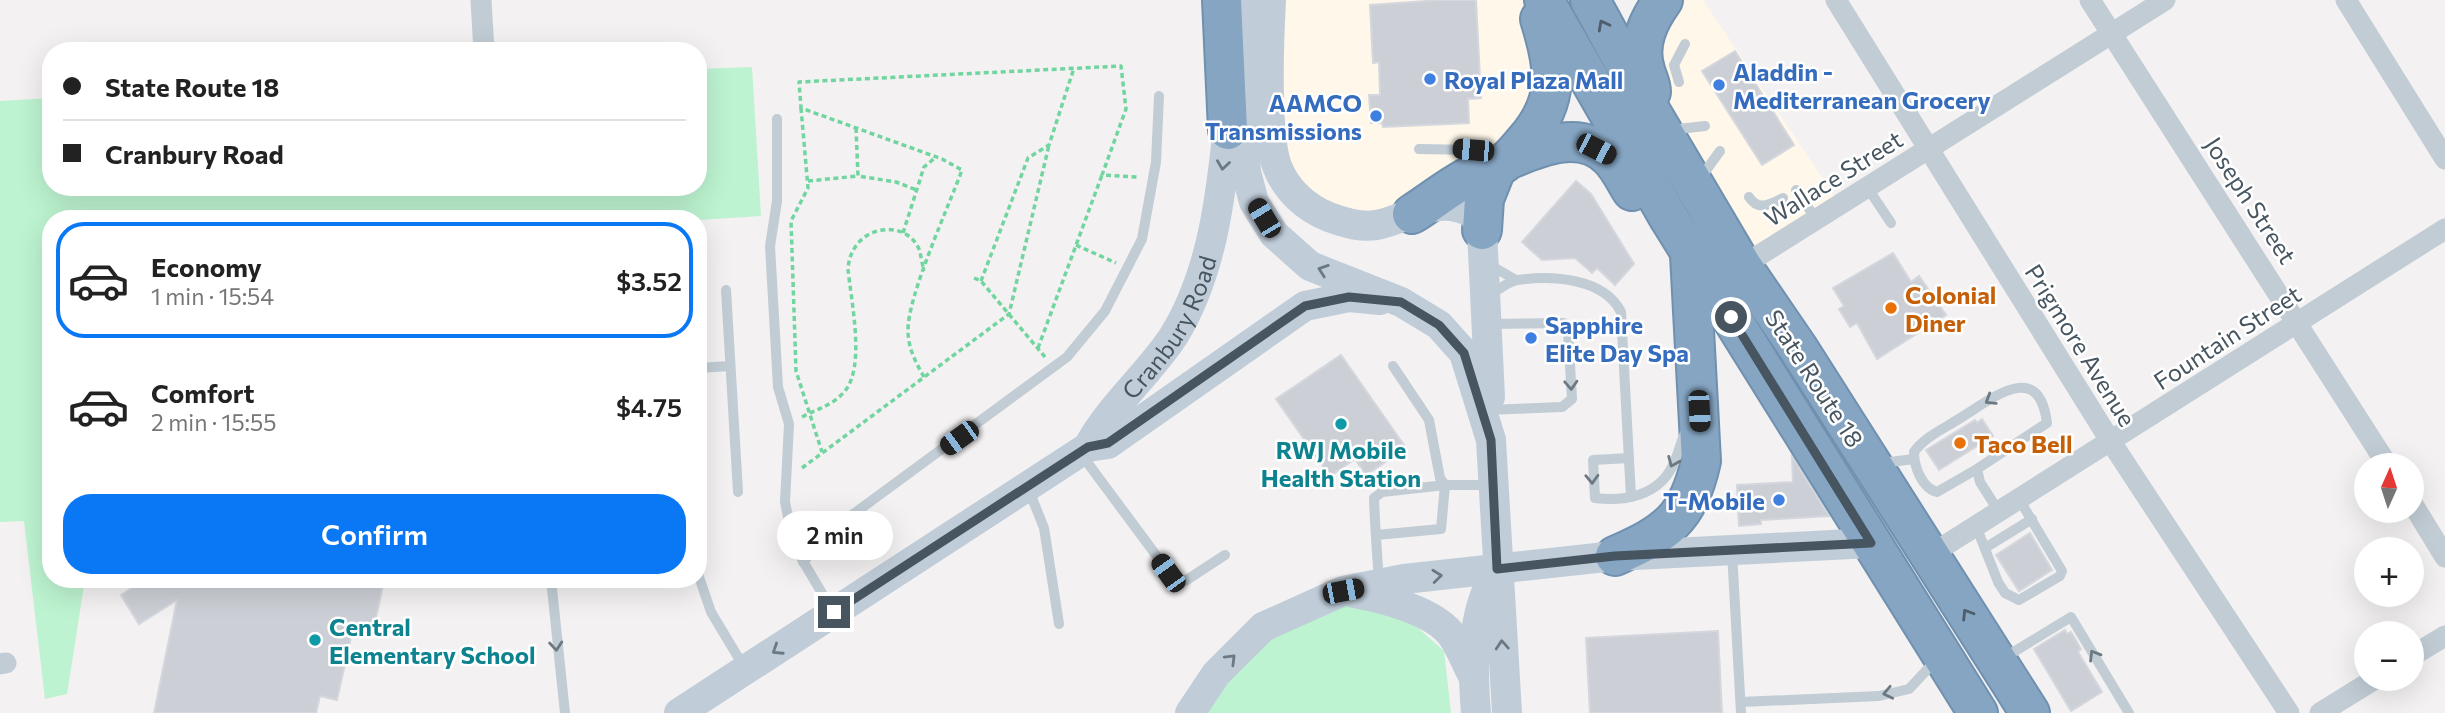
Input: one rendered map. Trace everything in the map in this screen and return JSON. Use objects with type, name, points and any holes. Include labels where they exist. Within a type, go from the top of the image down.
[{"type":"highway","points":[[1222,0],[1228,130]]},
{"type":"highway","points":[[1483,246],[1484,198],[1502,164],[1536,128],[1549,100],[1553,80],[1551,54],[1535,0]]},
{"type":"highway","name":"State Route 18","points":[[1544,0],[1669,218],[1978,713]]},
{"type":"highway","name":"State Route 18","points":[[1590,0],[1656,122],[1742,266],[2030,713]]},
{"type":"highway","points":[[1656,122],[1651,87],[1644,68],[1642,45],[1650,19],[1663,0]]},
{"type":"highway","points":[[1412,214],[1477,173],[1559,142],[1582,142],[1609,156],[1639,202],[1669,218]]},
{"type":"highway","points":[[1615,556],[1655,539],[1680,517],[1694,492],[1701,461],[1689,250]]},
{"type":"main road","name":"Cranbury Road","points":[[680,713],[708,702],[746,670],[1085,451],[1101,423],[1143,379],[1174,335],[1196,288],[1212,240],[1228,130],[1242,0]]},
{"type":"main road","points":[[1261,0],[1244,134],[1246,172],[1254,202],[1274,234],[1310,266],[1401,302],[1439,325],[1464,353],[1486,410]]},
{"type":"main road","points":[[1271,0],[1271,124],[1277,166],[1296,196],[1316,212],[1348,224],[1378,225],[1445,203],[1473,213],[1483,246],[1486,410],[1491,440],[1507,713]]},
{"type":"main road","points":[[1085,451],[1108,443],[1305,306],[1349,297],[1401,302]]},
{"type":"main road","points":[[1190,713],[1216,674],[1263,627],[1343,591],[1379,584],[1615,556],[1871,543]]},
{"type":"main road","points":[[1476,713],[1473,676],[1481,600],[1497,569]]},
{"type":"main road","points":[[1343,591],[1383,598],[1422,613],[1452,634],[1473,676]]},
{"type":"street","points":[[481,0],[483,42]]},
{"type":"street","name":"Prigmore Avenue","points":[[1836,0],[2111,442],[2288,713]]},
{"type":"street","name":"Joseph Street","points":[[2090,0],[2298,321],[2380,453]]},
{"type":"street","name":"Wallace Street","points":[[1742,266],[2165,0]]},
{"type":"street","points":[[2346,0],[2445,159]]},
{"type":"street","name":"Fountain Street","points":[[1930,555],[2445,229]]},
{"type":"street","points":[[2424,523],[2445,557]]},
{"type":"street","points":[[2424,649],[2445,636]]},
{"type":"street","points":[[2320,713],[2356,691]]},
{"type":"lane","points":[[1679,82],[1674,65],[1685,44]]},
{"type":"lane","points":[[803,562],[833,529],[1067,357],[1105,311],[1142,239],[1153,178],[1159,96]]},
{"type":"lane","points":[[777,119],[777,201],[770,246],[778,387],[789,424],[785,502],[794,546],[834,612]]},
{"type":"lane","points":[[1656,122],[1705,126]]},
{"type":"lane","points":[[1419,149],[1473,150],[1502,164]]},
{"type":"lane","points":[[1696,185],[1720,151]]},
{"type":"lane","points":[[1867,187],[1891,223]]},
{"type":"lane","points":[[1796,190],[1816,219]]},
{"type":"lane","points":[[1749,197],[1758,206],[1765,207],[1783,198]]},
{"type":"lane","points":[[1483,246],[1516,280],[1577,281],[1599,289],[1616,301],[1621,312],[1631,497]]},
{"type":"lane","points":[[1485,311],[1516,280]]},
{"type":"lane","points":[[726,290],[738,492]]},
{"type":"lane","points":[[1485,311],[1564,323],[1568,331],[1572,399],[1562,407],[1486,410]]},
{"type":"lane","points":[[707,367],[730,366]]},
{"type":"lane","points":[[1376,535],[1441,529],[1445,485],[1440,478],[1429,420],[1393,366]]},
{"type":"lane","points":[[2023,387],[2035,393],[2044,408],[2047,423],[1977,469],[1937,492],[1926,484],[1914,459],[1917,447],[2004,391],[2023,387]]},
{"type":"lane","points":[[1629,458],[1593,460],[1593,495],[1600,499],[1631,497],[1647,492],[1668,475],[1684,434],[1699,411]]},
{"type":"lane","points":[[1085,451],[1173,578],[1185,581],[1224,555]]},
{"type":"lane","points":[[1868,460],[1882,463],[1914,459]]},
{"type":"lane","points":[[1977,469],[1980,482],[1999,512]]},
{"type":"lane","points":[[1379,584],[1374,498],[1382,492],[1445,485],[1493,485]]},
{"type":"lane","points":[[1028,488],[1044,528],[1059,624]]},
{"type":"lane","points":[[1976,526],[2004,593],[2018,600],[2026,598],[2060,576],[2062,571],[2019,499]]},
{"type":"lane","points":[[1985,548],[2032,519]]},
{"type":"lane","points":[[1732,550],[1741,708],[1879,696],[1909,689],[1941,654]]},
{"type":"lane","points":[[552,588],[565,713]]},
{"type":"lane","points":[[703,588],[711,612],[746,670]]},
{"type":"lane","points":[[1997,662],[2071,617],[2129,713]]},
{"type":"path","points":[[822,452],[812,412],[796,371],[791,221],[808,188],[799,82],[1121,66],[1126,109],[1038,348]]},
{"type":"path","points":[[797,471],[1009,314],[1049,145],[1074,68]]},
{"type":"path","points":[[802,108],[936,157],[962,170],[924,273],[908,329],[910,346],[924,377]]},
{"type":"path","points":[[856,128],[858,176]]},
{"type":"path","points":[[981,281],[1028,158],[1049,145]]},
{"type":"path","points":[[903,234],[924,167],[936,157]]},
{"type":"path","points":[[1102,175],[1153,178]]},
{"type":"path","points":[[808,181],[858,176],[896,181],[917,190]]},
{"type":"path","points":[[789,424],[832,403],[844,393],[854,374],[849,255],[857,241],[868,233],[885,230],[903,234],[918,247],[924,273]]},
{"type":"path","points":[[1076,245],[1127,268]]},
{"type":"path","points":[[974,278],[981,281],[1054,367]]},
{"type":"shaded area","points":[[1271,0],[1535,0],[1551,54],[1508,160],[1347,224],[1277,166]]},
{"type":"shaded area","points":[[1663,0],[1703,0],[1840,204],[1742,266],[1662,131],[1650,19]]},
{"type":"green space","points":[[752,67],[761,216],[707,219],[707,210],[42,210],[42,588],[84,588],[67,694],[45,699],[24,521],[0,522],[0,101],[42,99],[42,196],[707,196],[707,69]]},
{"type":"green space","points":[[1346,600],[1409,620],[1444,651],[1451,713],[1206,713],[1229,677],[1274,635]]},
{"type":"building","name":"Royal Plaza Mall","points":[[1476,0],[1481,98],[1468,99],[1469,123],[1383,127],[1382,123],[1371,123],[1369,95],[1380,95],[1379,62],[1373,63],[1370,5]]},
{"type":"building","points":[[1735,51],[1794,145],[1762,165],[1702,71]]},
{"type":"building","points":[[1576,181],[1591,194],[1634,264],[1615,285],[1597,268],[1592,273],[1575,258],[1542,260],[1522,242]]},
{"type":"building","name":"Colonial Diner","points":[[1893,253],[1911,282],[1919,276],[1946,315],[1877,359],[1857,323],[1850,327],[1839,309],[1844,306],[1833,288]]},
{"type":"building","name":"RWJ Mobile Health Station","points":[[1341,355],[1406,448],[1366,475],[1355,459],[1330,476],[1276,399]]},
{"type":"building","name":"Taco Bell","points":[[1982,419],[1993,436],[1939,470],[1926,450],[1975,420],[1977,423]]},
{"type":"building","name":"T-Mobile","points":[[1792,456],[1829,516],[1761,520],[1761,524],[1739,526],[1737,485],[1793,482]]},
{"type":"building","points":[[2030,533],[2052,570],[2019,591],[1996,555]]},
{"type":"building","name":"Central Elementary School","points":[[132,588],[382,588],[373,632],[353,628],[337,700],[320,696],[316,713],[154,713],[177,600],[139,624],[121,595]]},
{"type":"building","points":[[2065,630],[2067,634],[2071,632],[2081,649],[2078,652],[2102,692],[2071,711],[2034,649]]},
{"type":"building","points":[[1718,631],[1722,713],[1590,713],[1586,638]]},
{"type":"place","name":"Royal Plaza Mall","points":[[1430,79]]},
{"type":"place","name":"Aladdin - Mediterranean Grocery","points":[[1719,85]]},
{"type":"place","name":"AAMCO Transmissions","points":[[1376,116]]},
{"type":"place","name":"Colonial Diner","points":[[1891,308]]},
{"type":"place","name":"Sapphire Elite Day Spa","points":[[1531,338]]},
{"type":"place","name":"RWJ Mobile Health Station","points":[[1341,424]]},
{"type":"place","name":"Taco Bell","points":[[1960,443]]},
{"type":"place","name":"T-Mobile","points":[[1779,500]]},
{"type":"place","name":"Central Elementary School","points":[[315,640]]},
{"type":"route","points":[[834,612],[1088,447],[1108,443],[1305,306],[1349,297],[1401,302],[1439,325],[1464,353],[1491,440],[1497,569],[1615,556],[1871,543],[1731,317]]}]
